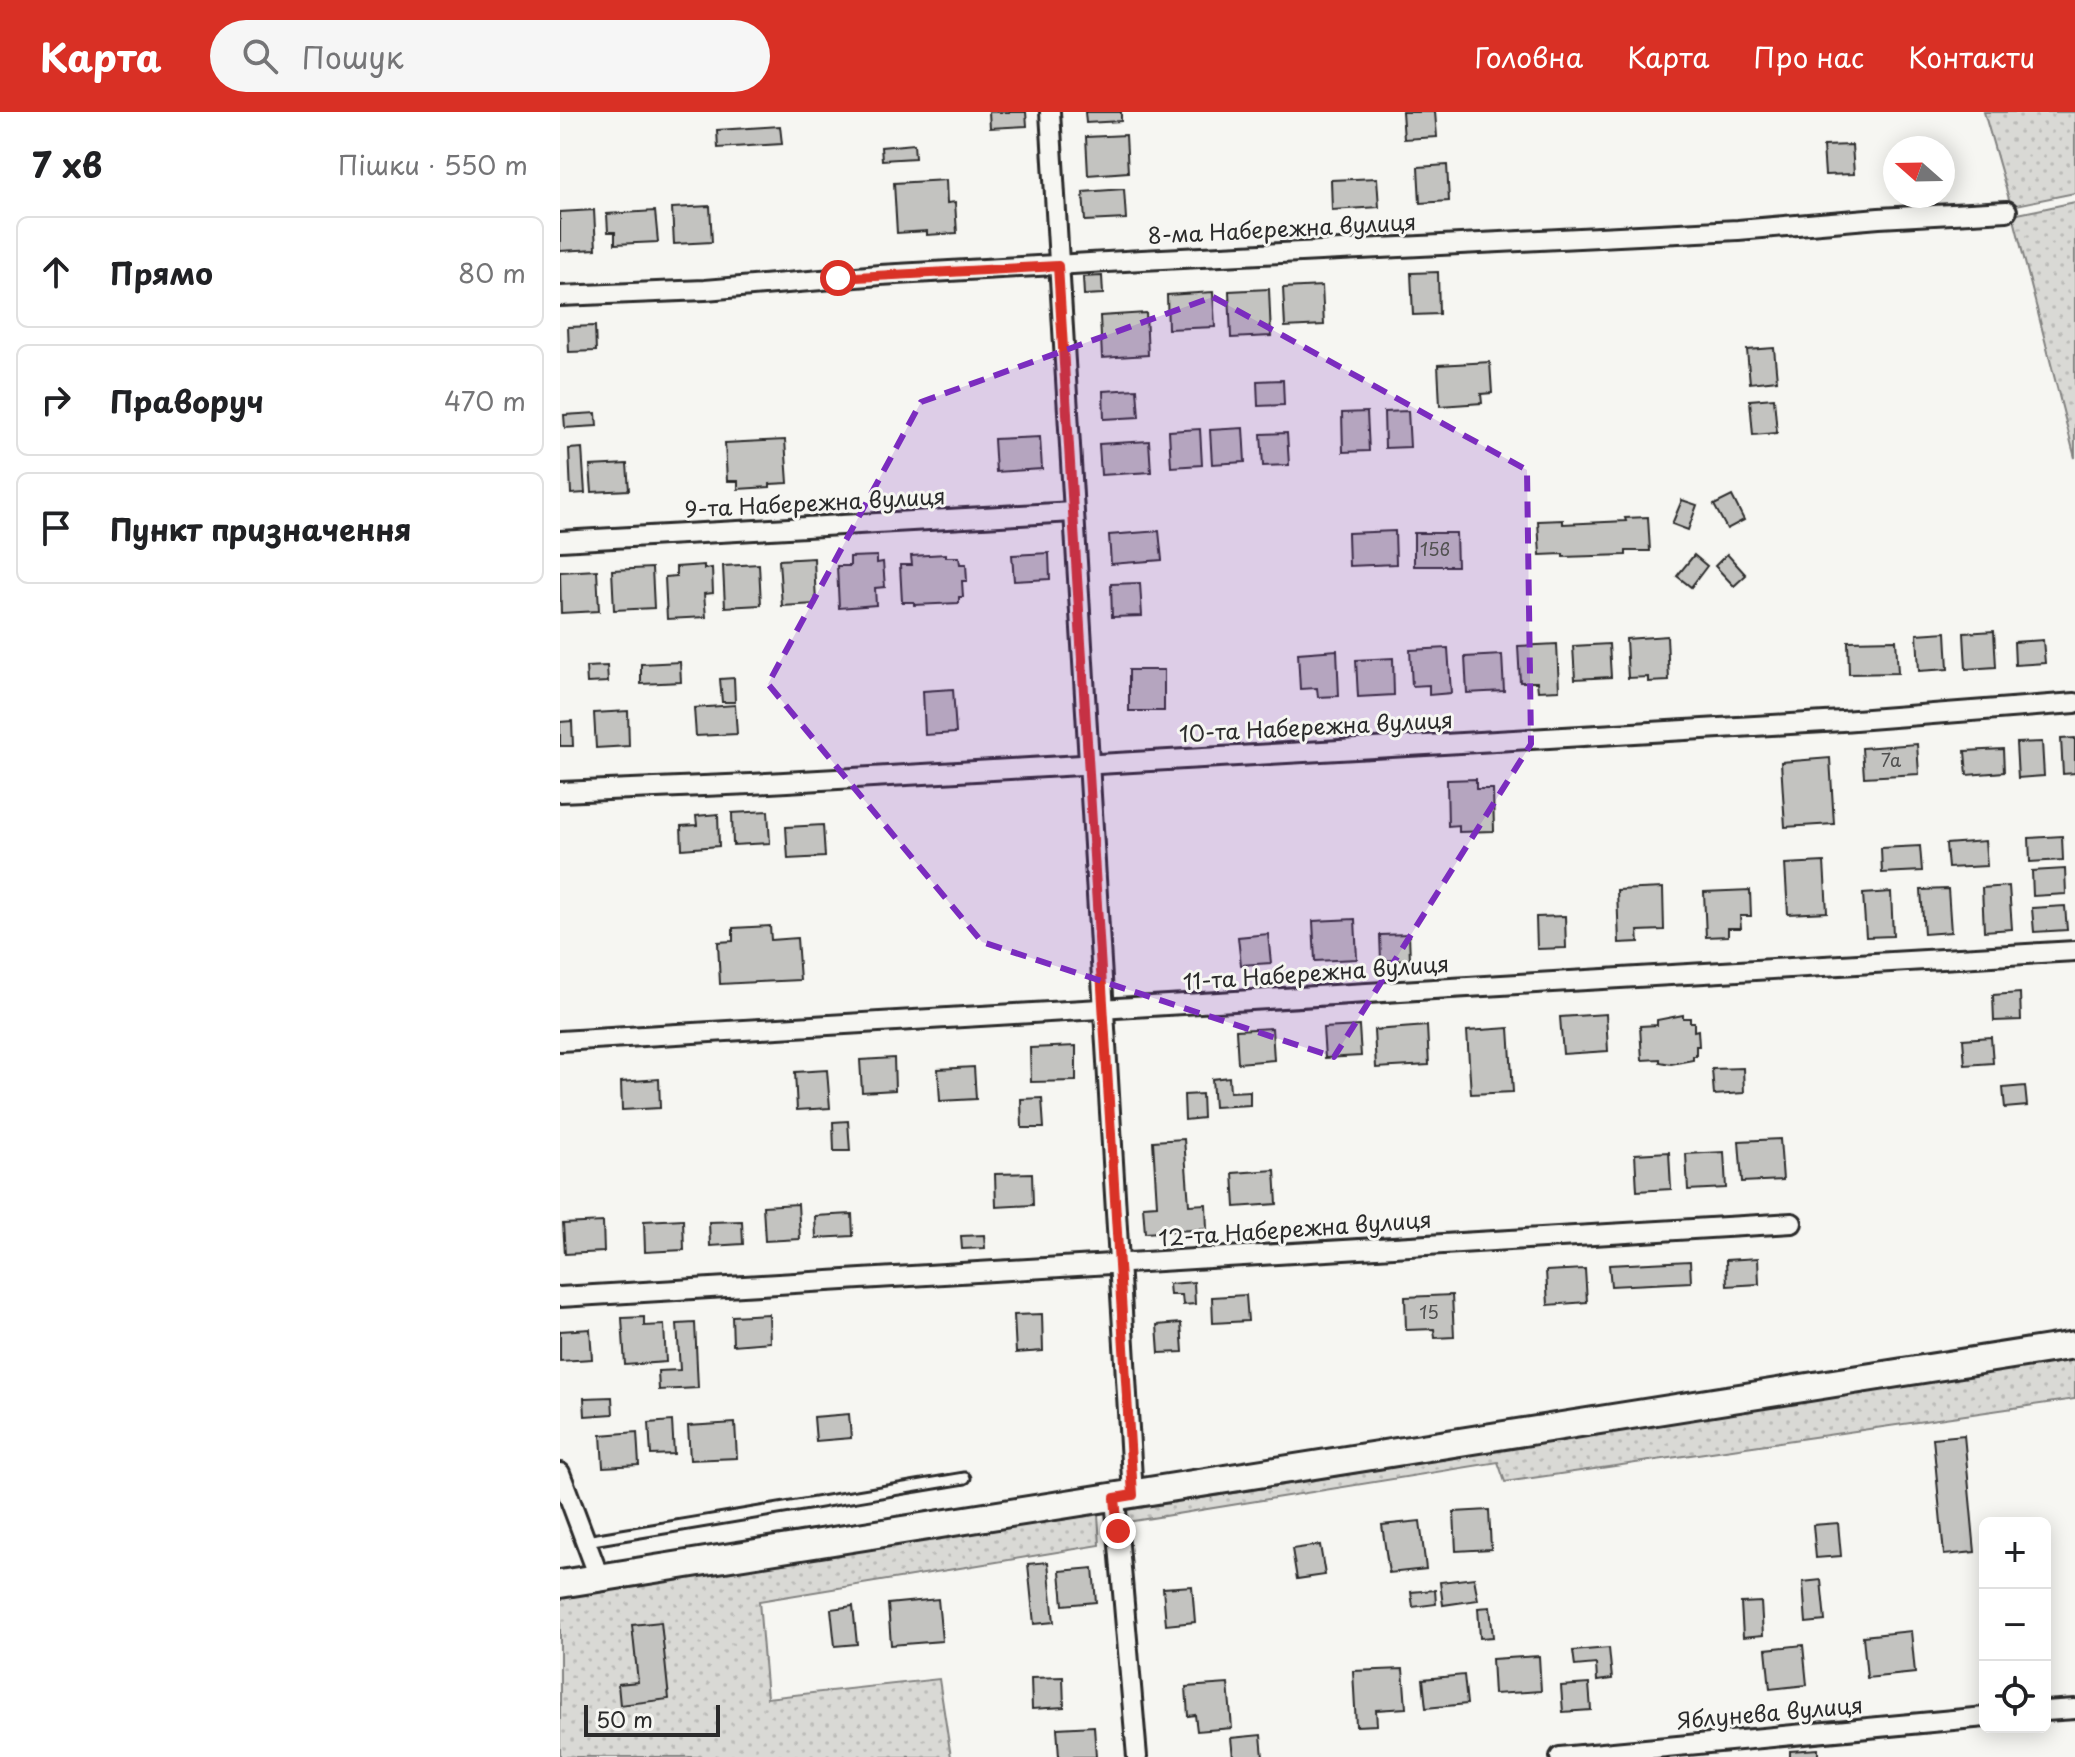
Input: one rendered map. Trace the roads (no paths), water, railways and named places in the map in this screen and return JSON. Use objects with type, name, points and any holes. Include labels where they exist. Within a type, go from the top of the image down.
[{"type":"street","points":[[1050,112],[1118,1264],[1124,1496],[1137,1757]]},
{"type":"street","name":"8-ма Набережна вулиця","points":[[560,296],[705,290],[880,275],[1738,230],[2007,211]]},
{"type":"street","name":"9-та Набережна вулиця","points":[[560,541],[1073,512]]},
{"type":"street","name":"10-та Набережна вулиця","points":[[560,792],[1827,722],[2075,703]]},
{"type":"street","name":"11-та Набережна вулиця","points":[[560,1041],[2075,951]]},
{"type":"street","name":"12-та Набережна вулиця","points":[[560,1297],[1792,1223]]},
{"type":"street","points":[[560,1584],[2075,1345]]},
{"type":"street","points":[[560,1473],[599,1577]]},
{"type":"street","points":[[2051,1711],[2075,1709]]},
{"type":"street","name":"Яблунева вулиця","points":[[1560,1757],[1979,1718]]},
{"type":"lane","points":[[586,1541],[965,1478]]}]
